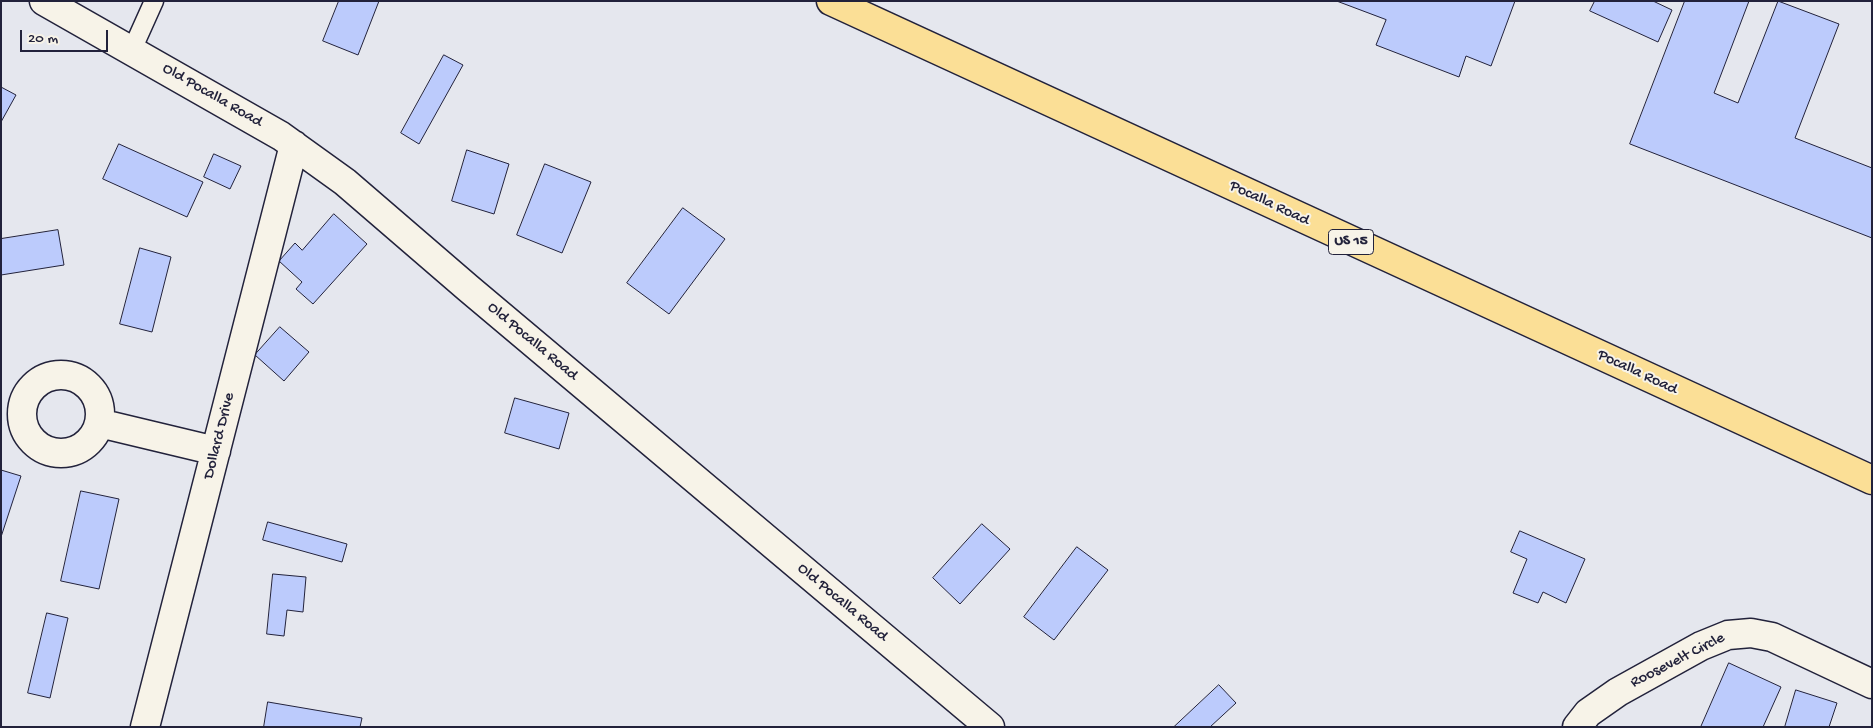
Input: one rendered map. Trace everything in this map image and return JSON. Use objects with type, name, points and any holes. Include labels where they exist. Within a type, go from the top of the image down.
[{"type":"main road","name":"Pocalla Road","points":[[831,1],[1872,480]]},
{"type":"street","name":"Old Pocalla Road","points":[[44,1],[281,136],[345,182],[990,727]]},
{"type":"street","name":"Dollard Drive","points":[[145,727],[294,145]]},
{"type":"street","points":[[98,423],[216,451]]},
{"type":"street","name":"Roosevelt Circle","points":[[1577,727],[1588,714],[1618,692],[1700,646],[1728,635],[1751,633],[1772,637],[1872,684]]},
{"type":"lane","points":[[132,50],[154,1]]},
{"type":"building","points":[[339,1],[379,1],[358,55],[323,41]]},
{"type":"building","points":[[1337,1],[1515,1],[1491,66],[1466,56],[1459,77],[1376,45],[1386,20]]},
{"type":"building","points":[[1595,1],[1653,1],[1672,10],[1658,42],[1590,11]]},
{"type":"building","points":[[1685,1],[1749,1],[1714,93],[1738,103],[1778,1],[1839,24],[1795,138],[1872,168],[1872,238],[1630,144]]},
{"type":"building","points":[[444,55],[463,65],[419,144],[401,133]]},
{"type":"building","points":[[1,87],[16,95],[1,122]]},
{"type":"building","points":[[119,144],[203,182],[187,217],[103,179]]},
{"type":"building","points":[[467,150],[509,164],[494,214],[452,201]]},
{"type":"building","points":[[214,154],[241,166],[230,189],[204,177]]},
{"type":"building","points":[[545,164],[591,182],[562,253],[517,235]]},
{"type":"building","points":[[683,208],[725,239],[669,314],[627,283]]},
{"type":"building","points":[[334,214],[367,244],[313,304],[296,289],[302,282],[279,261],[295,243],[302,250]]},
{"type":"building","points":[[58,230],[64,265],[1,275],[1,239]]},
{"type":"building","points":[[140,248],[171,257],[152,332],[120,324]]},
{"type":"building","points":[[280,327],[309,352],[284,381],[255,355]]},
{"type":"building","points":[[515,398],[569,413],[559,449],[505,433]]},
{"type":"building","points":[[1,470],[21,476],[1,537]]},
{"type":"building","points":[[81,491],[119,499],[99,589],[61,581]]},
{"type":"building","points":[[268,522],[347,544],[342,562],[263,540]]},
{"type":"building","points":[[982,524],[1010,549],[960,604],[933,578]]},
{"type":"building","points":[[1520,531],[1585,559],[1566,603],[1543,592],[1538,603],[1513,593],[1527,559],[1511,552]]},
{"type":"building","points":[[1077,547],[1108,570],[1054,640],[1024,617]]},
{"type":"building","points":[[273,574],[306,577],[303,612],[287,610],[284,636],[267,634]]},
{"type":"building","points":[[47,613],[68,618],[50,698],[28,693]]},
{"type":"building","points":[[1729,663],[1781,687],[1763,727],[1701,727]]},
{"type":"building","points":[[1219,685],[1236,703],[1210,727],[1174,727]]},
{"type":"building","points":[[1796,690],[1837,703],[1829,727],[1785,727]]},
{"type":"building","points":[[268,702],[362,718],[360,727],[264,727]]}]
